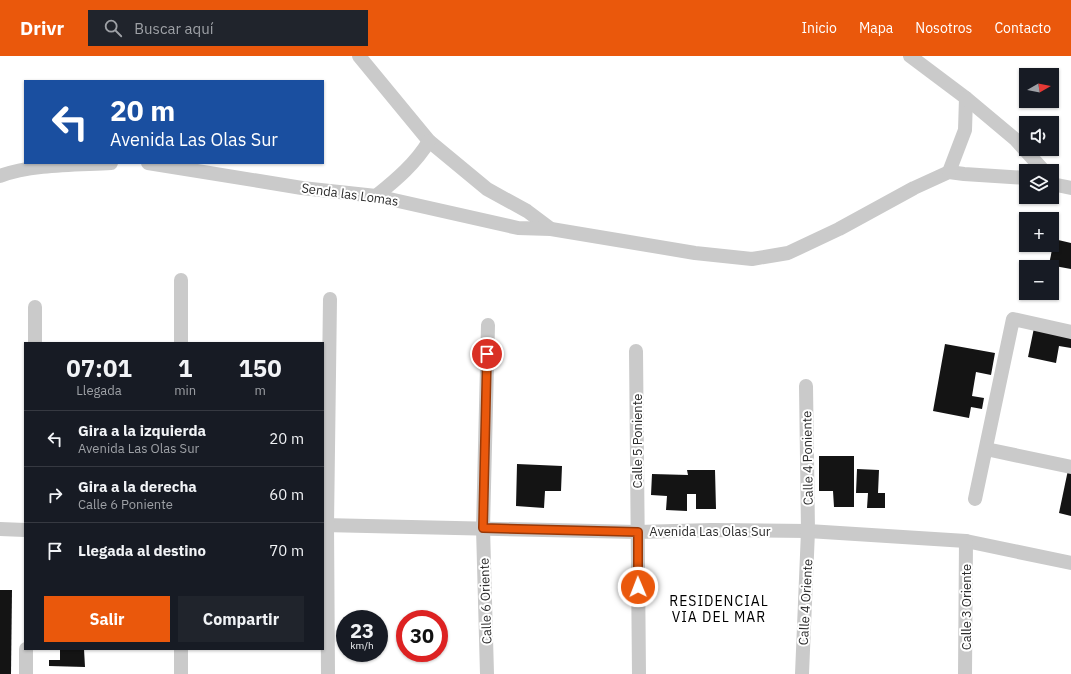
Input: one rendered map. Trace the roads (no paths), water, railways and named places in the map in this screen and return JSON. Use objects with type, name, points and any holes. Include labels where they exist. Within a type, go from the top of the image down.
[{"type":"street","points":[[359,56],[429,141],[487,188],[527,211],[551,229]]},
{"type":"street","points":[[910,56],[966,98],[1016,140],[1038,164]]},
{"type":"street","points":[[966,98],[965,130],[948,172],[1019,178]]},
{"type":"street","points":[[376,196],[395,181],[422,154],[429,141]]},
{"type":"street","points":[[0,176],[12,172],[57,166],[93,164]]},
{"type":"street","name":"Senda las Lomas","points":[[154,164],[302,188],[376,196],[518,228],[551,229],[695,253],[752,259],[788,253],[839,229],[914,188],[948,172]]},
{"type":"street","points":[[181,280],[181,342]]},
{"type":"street","points":[[328,674],[325,525],[330,299]]},
{"type":"street","points":[[35,307],[35,342]]},
{"type":"street","points":[[976,499],[1013,319],[1071,332]]},
{"type":"street","name":"Calle 6 Oriente","points":[[487,674],[483,528],[488,325]]},
{"type":"street","name":"Calle 5 Poniente","points":[[636,351],[639,674]]},
{"type":"street","name":"Calle 4 Poniente","points":[[806,386],[808,531]]},
{"type":"street","points":[[986,450],[1071,467]]},
{"type":"street","name":"Avenida Las Olas Sur","points":[[325,525],[638,532],[712,530],[808,531],[966,541],[1071,563]]},
{"type":"street","points":[[0,529],[24,530]]},
{"type":"street","name":"Calle 4 Oriente","points":[[802,674],[808,531]]},
{"type":"street","name":"Calle 3 Oriente","points":[[965,674],[966,541]]},
{"type":"street","points":[[26,650],[26,674]]},
{"type":"street","points":[[181,650],[181,674]]},
{"type":"district","name":"RESIDENCIAL VIA DEL MAR","points":[[719,610]]}]
